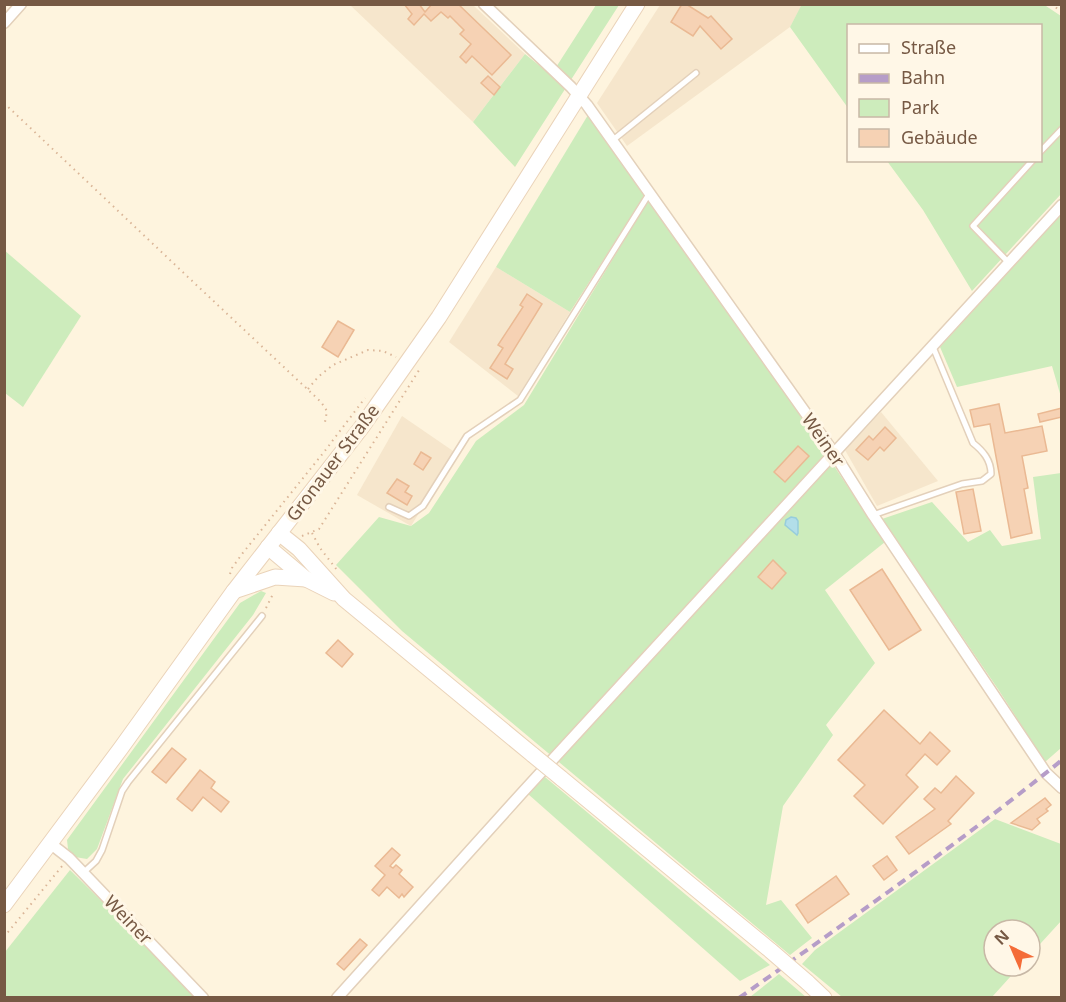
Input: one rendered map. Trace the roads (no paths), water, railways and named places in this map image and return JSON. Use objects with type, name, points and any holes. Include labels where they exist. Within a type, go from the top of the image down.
[{"type":"main road","name":"Gronauer Straße","points":[[4,905],[51,844],[234,591],[361,428],[406,364],[439,317],[637,4]]},
{"type":"main road","points":[[279,533],[299,549],[344,599],[771,951],[824,998]]},
{"type":"main road","points":[[267,547],[306,579],[344,599]]},
{"type":"main road","points":[[234,591],[275,576],[306,579]]},
{"type":"street","points":[[4,23],[21,4]]},
{"type":"street","name":"Weiner","points":[[483,4],[579,96],[613,140],[834,453],[1046,773],[1062,788]]},
{"type":"street","points":[[337,998],[521,794],[1062,205]]},
{"type":"street","name":"Weiner","points":[[51,844],[69,858],[203,998]]},
{"type":"lane","points":[[613,140],[696,73]]},
{"type":"lane","points":[[1042,151],[1062,129]]},
{"type":"lane","points":[[1009,263],[973,226],[1031,162]]},
{"type":"lane","points":[[389,507],[409,516],[423,506],[467,436],[520,400],[649,194]]},
{"type":"lane","points":[[873,515],[962,484],[982,481],[991,474],[991,466],[982,450],[972,443],[933,346]]},
{"type":"lane","points":[[83,873],[96,861],[102,850],[122,791],[128,782],[262,616]]},
{"type":"water","points":[[791,517],[798,521],[797,535],[785,525],[786,520]]},
{"type":"railway","points":[[739,998],[943,852],[1062,760]]}]
